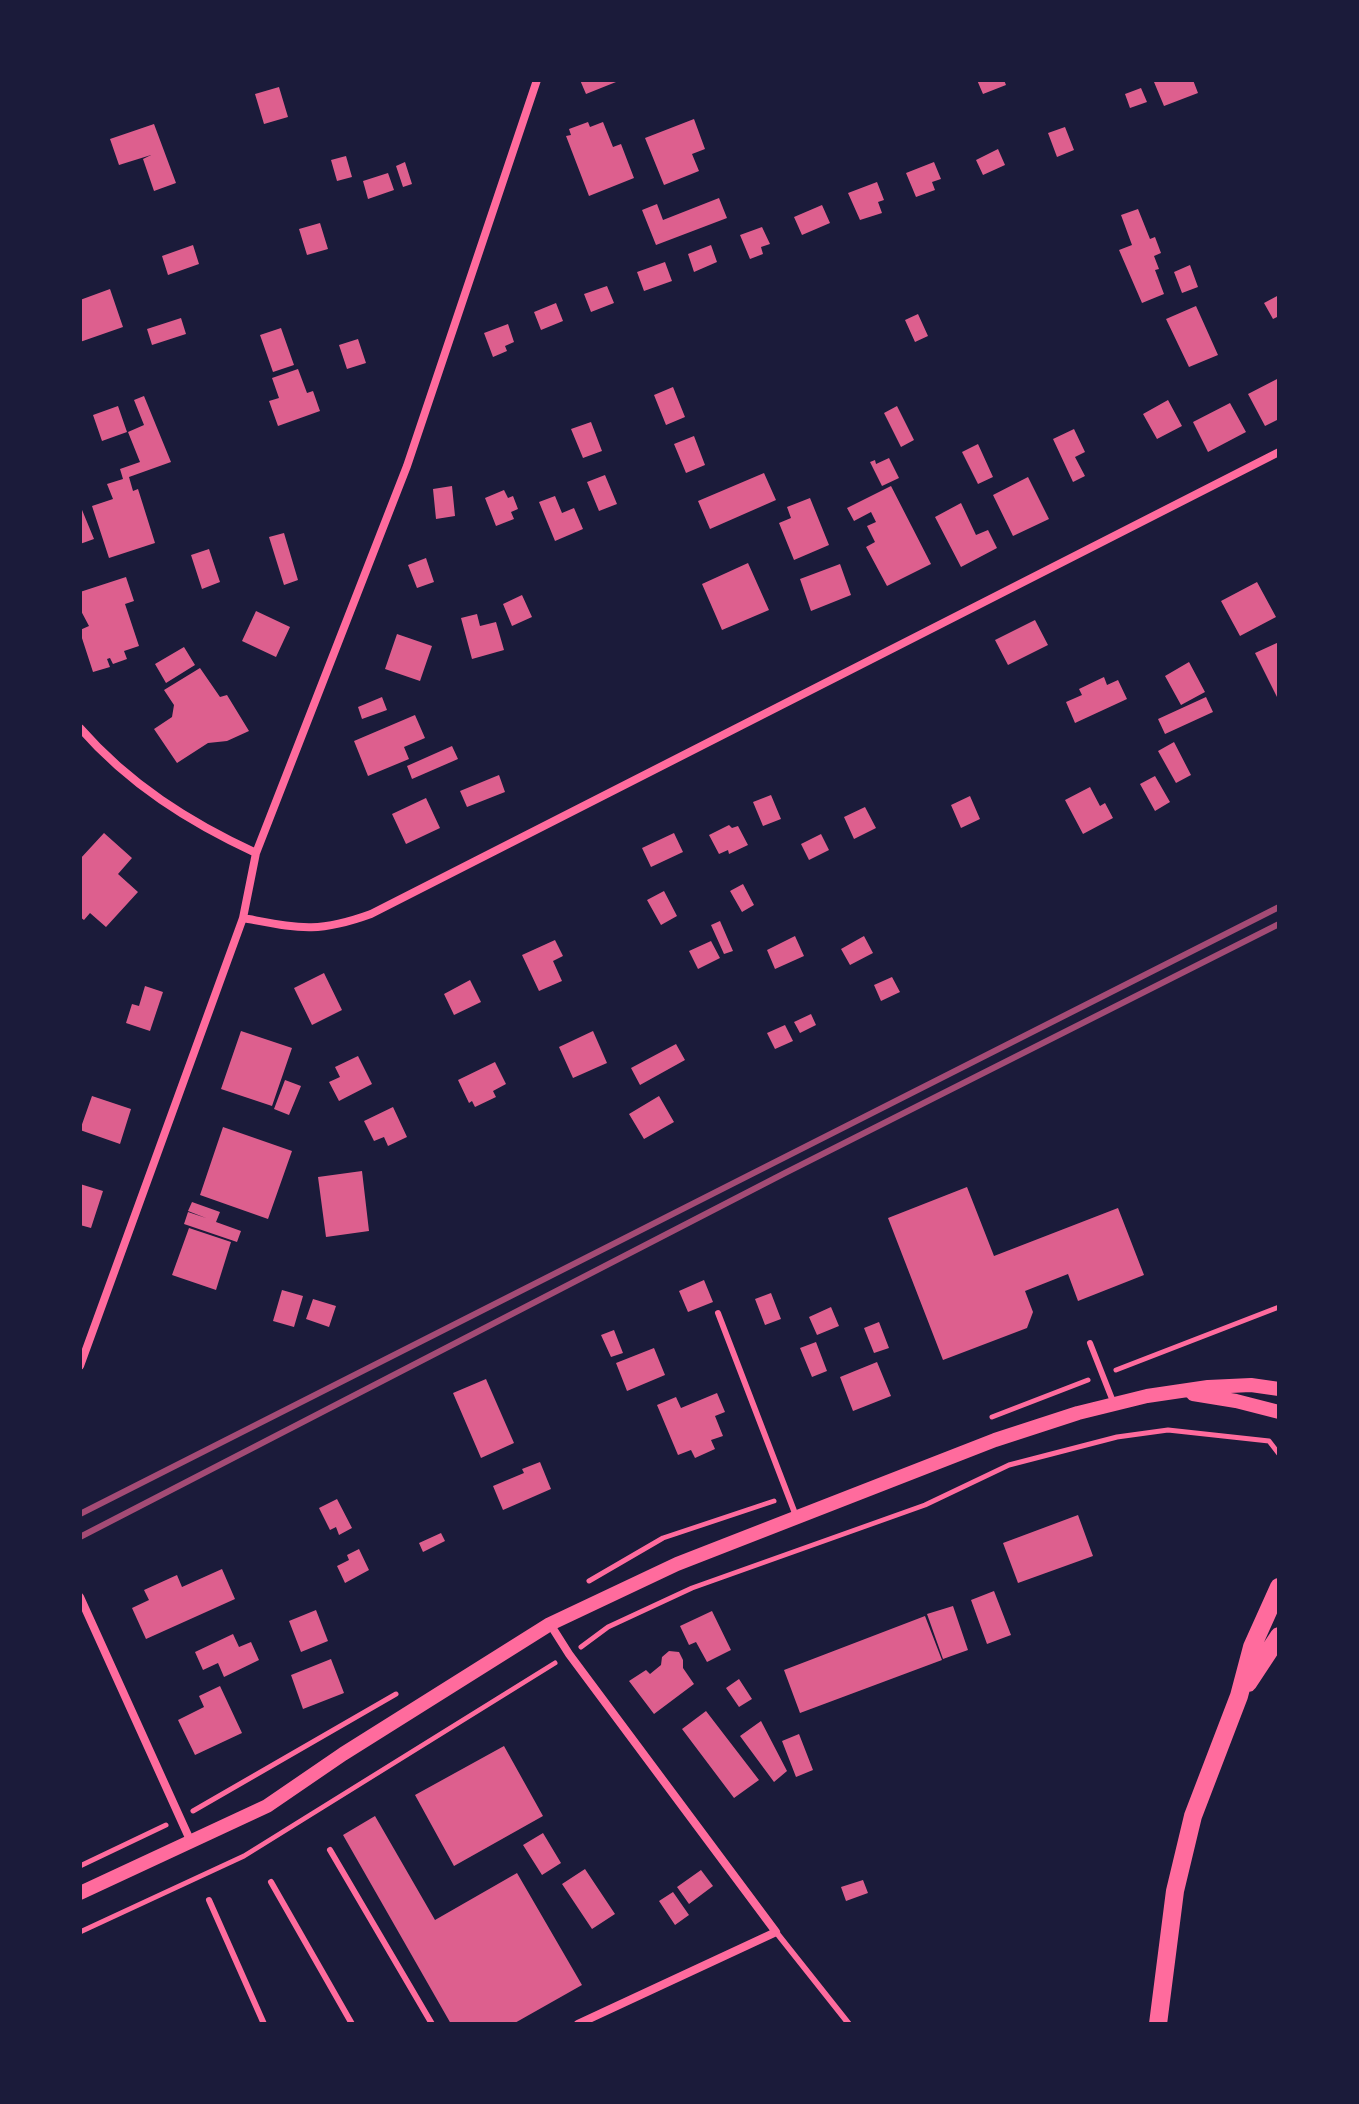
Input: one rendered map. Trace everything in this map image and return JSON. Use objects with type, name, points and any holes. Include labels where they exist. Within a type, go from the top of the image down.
[{"type":"main road","points":[[1158,2024],[1175,1891],[1189,1831],[1239,1696],[1252,1647],[1279,1587]]},
{"type":"main road","points":[[1239,1696],[1279,1636]]},
{"type":"street","points":[[80,1366],[243,918],[256,853],[407,466],[537,80]]},
{"type":"street","points":[[243,918],[303,929],[337,926],[371,914],[1279,452]]},
{"type":"street","points":[[80,728],[116,768],[159,799],[218,835],[256,853]]},
{"type":"street","points":[[80,1893],[267,1806],[343,1754],[550,1624],[677,1564],[995,1440],[1114,1404],[1208,1387],[1251,1385],[1279,1389]]},
{"type":"street","points":[[1181,1393],[1236,1401],[1279,1412]]},
{"type":"street","points":[[80,1597],[191,1843]]},
{"type":"street","points":[[550,1624],[569,1654],[776,1932],[578,2024]]},
{"type":"lane","points":[[718,1313],[796,1516]]},
{"type":"lane","points":[[1090,1343],[1114,1404]]},
{"type":"lane","points":[[330,1850],[432,2024]]},
{"type":"lane","points":[[271,1882],[352,2024]]},
{"type":"lane","points":[[209,1900],[264,2024]]},
{"type":"lane","points":[[776,1932],[849,2024]]},
{"type":"path","points":[[995,1440],[987,1419],[1279,1307]]},
{"type":"path","points":[[80,1932],[244,1856],[608,1627],[692,1588],[925,1505],[1009,1465],[1117,1437],[1168,1430],[1269,1441],[1279,1454]]},
{"type":"path","points":[[80,1866],[252,1779],[403,1689]]},
{"type":"building","points":[[580,80],[621,80],[586,94]]},
{"type":"building","points":[[977,80],[1004,80],[1006,85],[983,94]]},
{"type":"building","points":[[1193,80],[1198,93],[1164,106],[1154,82]]},
{"type":"building","points":[[279,87],[288,117],[264,124],[255,94]]},
{"type":"building","points":[[1141,88],[1147,102],[1130,108],[1125,94]]},
{"type":"building","points":[[694,119],[705,149],[692,154],[699,171],[664,185],[645,138]]},
{"type":"building","points":[[588,122],[590,127],[603,122],[613,147],[621,144],[634,178],[589,196],[566,136],[571,135],[569,129]]},
{"type":"building","points":[[154,124],[176,183],[154,191],[143,159],[151,155],[119,165],[110,139]]},
{"type":"building","points":[[1065,127],[1074,150],[1057,157],[1048,133]]},
{"type":"building","points":[[998,149],[1005,165],[983,175],[976,160]]},
{"type":"building","points":[[346,156],[352,177],[337,181],[331,160]]},
{"type":"building","points":[[405,162],[412,184],[403,187],[396,166]]},
{"type":"building","points":[[934,162],[941,179],[932,182],[935,190],[916,197],[906,173]]},
{"type":"building","points":[[388,173],[394,190],[368,199],[363,181]]},
{"type":"building","points":[[877,182],[884,200],[878,202],[882,213],[860,220],[848,193]]},
{"type":"building","points":[[719,198],[727,218],[656,245],[642,210],[657,204],[663,220]]},
{"type":"building","points":[[822,205],[830,223],[802,235],[794,217]]},
{"type":"building","points":[[1138,209],[1150,239],[1155,237],[1161,253],[1154,256],[1159,269],[1155,270],[1164,294],[1142,303],[1119,250],[1132,245],[1121,215]]},
{"type":"building","points":[[320,223],[328,249],[307,255],[299,229]]},
{"type":"building","points":[[762,227],[770,244],[761,247],[763,254],[750,259],[740,235]]},
{"type":"building","points":[[193,245],[199,264],[168,275],[162,256]]},
{"type":"building","points":[[711,245],[717,262],[694,272],[688,254]]},
{"type":"building","points":[[665,262],[672,281],[644,291],[637,272]]},
{"type":"building","points":[[1190,265],[1198,287],[1182,293],[1174,272]]},
{"type":"building","points":[[607,286],[614,303],[591,312],[584,294]]},
{"type":"building","points":[[110,289],[123,327],[80,342],[80,300]]},
{"type":"building","points":[[1279,295],[1279,316],[1273,319],[1264,303]]},
{"type":"building","points":[[556,303],[563,321],[541,330],[534,312]]},
{"type":"building","points":[[1196,306],[1218,355],[1189,367],[1166,319]]},
{"type":"building","points":[[918,314],[928,336],[915,342],[905,320]]},
{"type":"building","points":[[181,318],[186,334],[152,345],[147,329]]},
{"type":"building","points":[[508,324],[514,342],[505,346],[507,351],[493,357],[484,333]]},
{"type":"building","points":[[281,328],[294,365],[273,372],[260,335]]},
{"type":"building","points":[[358,339],[366,363],[347,369],[339,345]]},
{"type":"building","points":[[298,369],[307,393],[313,391],[320,411],[278,426],[269,401],[279,398],[272,378]]},
{"type":"building","points":[[1279,378],[1279,419],[1265,426],[1248,394]]},
{"type":"building","points":[[673,387],[685,417],[666,425],[654,395]]},
{"type":"building","points":[[144,396],[171,462],[129,477],[133,491],[138,489],[155,543],[109,558],[92,506],[113,499],[107,484],[123,479],[120,469],[140,462],[128,432],[144,425],[134,400]]},
{"type":"building","points":[[1168,400],[1182,426],[1157,439],[1143,414]]},
{"type":"building","points":[[1230,403],[1246,432],[1208,452],[1193,422]]},
{"type":"building","points":[[118,406],[127,432],[102,441],[93,415]]},
{"type":"building","points":[[897,406],[914,440],[901,447],[884,413]]},
{"type":"building","points":[[591,422],[602,451],[583,458],[571,429]]},
{"type":"building","points":[[1074,429],[1085,452],[1075,457],[1085,476],[1073,482],[1053,439]]},
{"type":"building","points":[[694,436],[705,465],[686,473],[674,444]]},
{"type":"building","points":[[978,444],[993,477],[978,484],[962,452]]},
{"type":"building","points":[[889,458],[899,478],[882,486],[870,462],[875,460],[876,464]]},
{"type":"building","points":[[764,473],[776,500],[710,529],[698,501]]},
{"type":"building","points":[[605,475],[617,504],[599,511],[587,482]]},
{"type":"building","points":[[1028,477],[1049,519],[1013,536],[993,495]]},
{"type":"building","points":[[452,486],[455,516],[436,519],[433,489]]},
{"type":"building","points":[[891,486],[931,564],[887,586],[866,547],[875,542],[867,526],[876,522],[871,512],[854,521],[847,508]]},
{"type":"building","points":[[504,490],[508,498],[513,496],[518,509],[511,512],[514,519],[496,526],[485,498]]},
{"type":"building","points":[[555,496],[562,513],[574,508],[583,529],[555,541],[539,502]]},
{"type":"building","points":[[810,498],[829,545],[794,560],[779,523],[791,518],[787,507]]},
{"type":"building","points":[[961,503],[976,535],[988,530],[997,548],[961,567],[935,517]]},
{"type":"building","points":[[80,505],[94,539],[80,544]]},
{"type":"building","points":[[284,533],[298,580],[284,585],[269,537]]},
{"type":"building","points":[[209,549],[220,582],[202,589],[191,555]]},
{"type":"building","points":[[426,558],[434,582],[417,588],[408,565]]},
{"type":"building","points":[[748,563],[769,610],[722,630],[702,584]]},
{"type":"building","points":[[840,564],[851,595],[811,611],[800,579]]},
{"type":"building","points":[[126,577],[134,601],[125,604],[139,646],[124,651],[127,659],[113,664],[110,658],[107,659],[110,667],[93,672],[80,632],[89,626],[80,609],[80,592]]},
{"type":"building","points":[[1257,582],[1276,617],[1240,636],[1221,601]]},
{"type":"building","points":[[522,595],[532,617],[512,626],[503,604]]},
{"type":"building","points":[[256,611],[290,627],[276,657],[242,641]]},
{"type":"building","points":[[477,614],[480,626],[496,622],[504,650],[472,659],[461,618]]},
{"type":"building","points":[[1035,620],[1048,645],[1008,665],[995,640]]},
{"type":"building","points":[[397,634],[432,646],[420,681],[385,669]]},
{"type":"building","points":[[1279,642],[1279,701],[1255,653]]},
{"type":"building","points":[[184,647],[195,665],[166,683],[155,664]]},
{"type":"building","points":[[1189,662],[1205,692],[1181,705],[1165,676]]},
{"type":"building","points":[[200,668],[220,697],[227,695],[249,731],[227,741],[208,743],[177,763],[154,729],[172,717],[174,705],[164,690]]},
{"type":"building","points":[[1104,677],[1107,685],[1118,680],[1127,699],[1075,723],[1066,702],[1082,695],[1079,689]]},
{"type":"building","points":[[382,697],[387,710],[362,719],[358,707]]},
{"type":"building","points":[[1206,697],[1213,712],[1165,734],[1158,719]]},
{"type":"building","points":[[415,715],[425,738],[404,747],[409,759],[368,776],[354,741]]},
{"type":"building","points":[[1174,742],[1191,775],[1176,783],[1158,751]]},
{"type":"building","points":[[452,746],[458,759],[412,779],[407,766]]},
{"type":"building","points":[[499,775],[505,792],[467,807],[460,791]]},
{"type":"building","points":[[1155,776],[1170,802],[1155,811],[1140,784]]},
{"type":"building","points":[[1090,787],[1100,806],[1105,803],[1113,818],[1083,834],[1065,800]]},
{"type":"building","points":[[771,795],[781,819],[763,826],[753,802]]},
{"type":"building","points":[[970,796],[980,819],[961,828],[951,805]]},
{"type":"building","points":[[426,798],[440,828],[406,844],[392,814]]},
{"type":"building","points":[[865,807],[876,828],[854,839],[844,817]]},
{"type":"building","points":[[729,825],[732,828],[738,826],[748,845],[729,854],[728,850],[719,854],[709,835]]},
{"type":"building","points":[[104,833],[132,858],[118,874],[138,892],[106,927],[90,913],[84,920],[80,917],[80,859]]},
{"type":"building","points":[[674,833],[683,852],[651,867],[642,848]]},
{"type":"building","points":[[821,834],[829,850],[809,860],[801,844]]},
{"type":"building","points":[[743,884],[754,905],[742,912],[730,891]]},
{"type":"building","points":[[664,891],[677,916],[661,925],[647,900]]},
{"type":"building","points":[[720,921],[733,951],[724,954],[711,925]]},
{"type":"building","points":[[795,936],[804,956],[775,969],[767,950]]},
{"type":"building","points":[[864,936],[873,953],[850,965],[841,949]]},
{"type":"building","points":[[555,940],[563,956],[553,961],[562,981],[539,991],[522,955]]},
{"type":"building","points":[[711,941],[720,958],[698,969],[689,951]]},
{"type":"building","points":[[324,973],[342,1010],[312,1025],[294,988]]},
{"type":"building","points":[[892,977],[900,992],[881,1001],[874,985]]},
{"type":"building","points":[[470,980],[481,1002],[454,1015],[444,994]]},
{"type":"building","points":[[145,986],[163,992],[150,1031],[126,1023],[132,1004],[139,1006]]},
{"type":"building","points":[[811,1014],[816,1025],[800,1033],[794,1022]]},
{"type":"building","points":[[785,1025],[793,1041],[775,1049],[767,1033]]},
{"type":"building","points":[[241,1031],[292,1048],[272,1106],[221,1089]]},
{"type":"building","points":[[593,1031],[607,1063],[573,1078],[559,1047]]},
{"type":"building","points":[[676,1044],[685,1060],[640,1085],[631,1068]]},
{"type":"building","points":[[358,1056],[372,1084],[339,1101],[329,1082],[340,1077],[335,1067]]},
{"type":"building","points":[[495,1062],[506,1084],[493,1091],[496,1097],[475,1107],[472,1101],[469,1103],[458,1080]]},
{"type":"building","points":[[285,1080],[301,1086],[289,1115],[274,1109]]},
{"type":"building","points":[[92,1096],[131,1109],[120,1144],[80,1130]]},
{"type":"building","points":[[659,1096],[674,1122],[644,1139],[629,1114]]},
{"type":"building","points":[[393,1107],[407,1137],[388,1146],[384,1137],[374,1141],[364,1121]]},
{"type":"building","points":[[223,1127],[292,1151],[268,1219],[200,1195]]},
{"type":"building","points":[[362,1171],[369,1231],[326,1237],[318,1177]]},
{"type":"building","points":[[80,1184],[103,1191],[91,1228],[80,1225]]},
{"type":"building","points":[[967,1187],[994,1256],[1118,1208],[1144,1275],[1078,1301],[1068,1274],[1025,1291],[1033,1312],[1027,1328],[943,1360],[888,1218]]},
{"type":"building","points":[[192,1202],[220,1212],[216,1222],[241,1231],[237,1242],[184,1224],[188,1212],[206,1218],[188,1211]]},
{"type":"building","points":[[189,1228],[231,1242],[216,1290],[172,1275]]},
{"type":"building","points":[[704,1280],[713,1302],[688,1312],[679,1291]]},
{"type":"building","points":[[282,1290],[303,1296],[294,1327],[273,1321]]},
{"type":"building","points":[[771,1293],[781,1319],[765,1325],[755,1299]]},
{"type":"building","points":[[313,1299],[336,1306],[329,1327],[306,1319]]},
{"type":"building","points":[[831,1307],[839,1326],[817,1335],[809,1317]]},
{"type":"building","points":[[879,1322],[889,1348],[874,1353],[864,1328]]},
{"type":"building","points":[[614,1330],[623,1353],[611,1357],[601,1335]]},
{"type":"building","points":[[816,1342],[827,1371],[812,1377],[800,1348]]},
{"type":"building","points":[[654,1348],[665,1375],[627,1391],[616,1363]]},
{"type":"building","points":[[877,1362],[891,1396],[853,1411],[840,1377]]},
{"type":"building","points":[[486,1379],[514,1443],[481,1458],[453,1393]]},
{"type":"building","points":[[717,1393],[725,1412],[715,1416],[723,1436],[711,1440],[715,1449],[695,1458],[691,1450],[678,1455],[657,1405],[676,1397],[681,1408]]},
{"type":"building","points":[[540,1462],[551,1489],[503,1510],[493,1486],[524,1473],[522,1469]]},
{"type":"building","points":[[337,1499],[352,1528],[339,1535],[336,1527],[330,1530],[319,1508]]},
{"type":"building","points":[[1078,1515],[1093,1556],[1018,1583],[1003,1543]]},
{"type":"building","points":[[441,1533],[445,1541],[423,1552],[419,1543]]},
{"type":"building","points":[[359,1549],[369,1570],[345,1583],[337,1566],[349,1560],[347,1555]]},
{"type":"building","points":[[222,1569],[235,1599],[146,1639],[132,1608],[149,1600],[144,1590],[177,1575],[182,1587]]},
{"type":"building","points":[[994,1591],[1011,1635],[987,1644],[971,1600]]},
{"type":"building","points":[[953,1606],[968,1650],[943,1659],[927,1614]]},
{"type":"building","points":[[316,1610],[328,1641],[301,1652],[289,1621]]},
{"type":"building","points":[[712,1611],[731,1650],[707,1662],[696,1642],[689,1645],[680,1626]]},
{"type":"building","points":[[925,1616],[942,1660],[800,1713],[784,1670]]},
{"type":"building","points":[[233,1634],[239,1647],[251,1642],[259,1660],[224,1677],[218,1663],[203,1670],[195,1652]]},
{"type":"building","points":[[669,1651],[679,1652],[683,1668],[694,1684],[654,1714],[629,1681],[646,1670],[650,1674],[661,1665],[662,1657]]},
{"type":"building","points":[[331,1659],[344,1693],[303,1709],[291,1675]]},
{"type":"building","points":[[739,1679],[752,1699],[739,1707],[726,1688]]},
{"type":"building","points":[[220,1686],[242,1733],[195,1755],[178,1720],[204,1707],[199,1696]]},
{"type":"building","points":[[706,1711],[759,1780],[734,1798],[682,1729]]},
{"type":"building","points":[[761,1721],[787,1771],[774,1782],[740,1736]]},
{"type":"building","points":[[799,1734],[813,1770],[796,1777],[782,1741]]},
{"type":"building","points":[[504,1746],[543,1816],[454,1866],[415,1795]]},
{"type":"building","points":[[375,1816],[435,1920],[517,1873],[582,1985],[513,2024],[451,2024],[343,1835]]},
{"type":"building","points":[[543,1833],[561,1863],[542,1875],[523,1845]]},
{"type":"building","points":[[585,1869],[615,1914],[592,1929],[562,1884]]},
{"type":"building","points":[[701,1870],[713,1886],[689,1904],[677,1887]]},
{"type":"building","points":[[863,1880],[868,1893],[846,1901],[841,1887]]},
{"type":"building","points":[[673,1892],[689,1915],[675,1925],[659,1901]]},
{"type":"railway","points":[[80,1514],[1279,907]]},
{"type":"railway","points":[[80,1537],[785,1173],[1279,924]]}]
